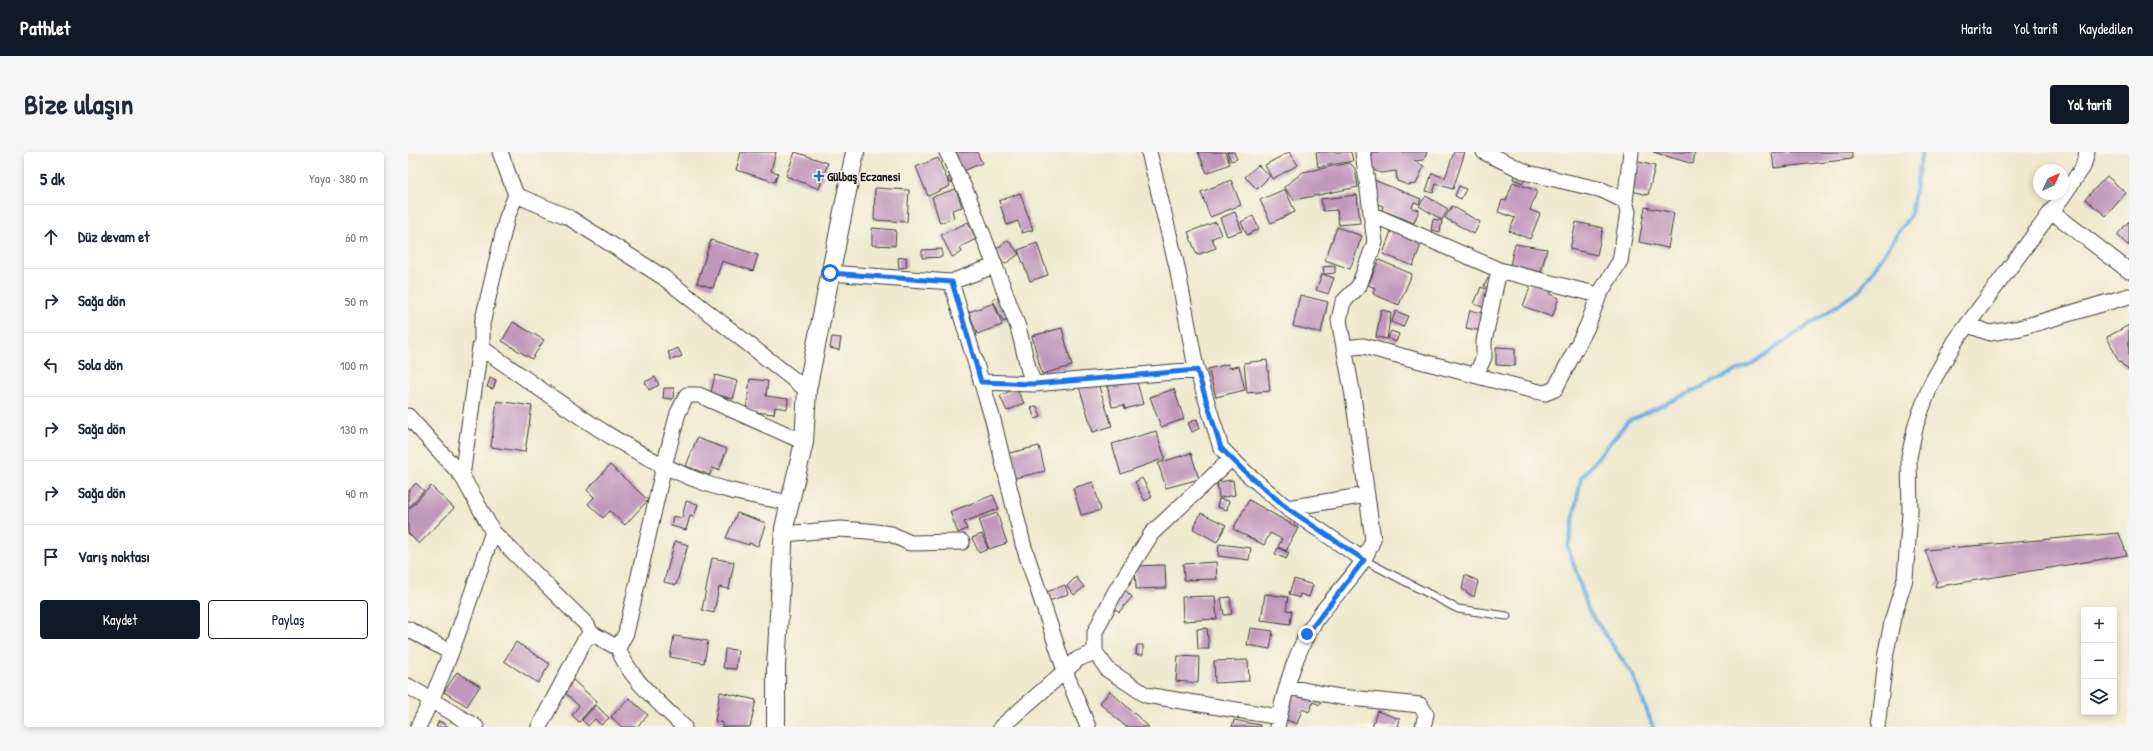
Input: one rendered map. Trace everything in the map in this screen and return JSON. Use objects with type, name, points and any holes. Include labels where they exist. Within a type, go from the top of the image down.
[{"type":"street","points":[[462,476],[480,347],[482,348],[482,324],[506,217],[516,195],[500,152]]},
{"type":"street","points":[[776,727],[776,667],[784,534],[789,502],[804,442],[807,390],[855,152]]},
{"type":"street","points":[[947,152],[968,196],[1018,327],[1029,371],[1034,384]]},
{"type":"street","points":[[1149,152],[1177,267],[1197,370],[1221,448],[1231,459],[1287,508],[1364,560]]},
{"type":"street","points":[[1231,459],[1152,533],[1115,592],[1095,632],[1095,652],[1108,670],[1146,695],[1278,722],[1299,651],[1307,634],[1364,560],[1373,539],[1340,320],[1343,302],[1359,286],[1375,242],[1363,152]]},
{"type":"street","points":[[1484,152],[1528,173],[1602,190],[1626,201]]},
{"type":"street","points":[[1344,348],[1363,346],[1476,375],[1495,382],[1545,393],[1555,388],[1587,327],[1598,295],[1620,262],[1628,212],[1626,201],[1631,152]]},
{"type":"street","points":[[1877,727],[1886,652],[1893,618],[1905,579],[1910,513],[1909,457],[1916,424],[1931,384],[1956,340],[2083,167],[2087,152]]},
{"type":"street","points":[[516,195],[568,217],[663,276],[807,390]]},
{"type":"street","points":[[2051,211],[2129,271]]},
{"type":"street","points":[[1371,214],[1499,270],[1598,295]]},
{"type":"street","points":[[830,273],[952,282],[994,266]]},
{"type":"street","points":[[1476,375],[1484,357],[1484,341],[1499,270]]},
{"type":"street","points":[[952,282],[981,382],[1023,544],[1065,671],[1088,727]]},
{"type":"street","points":[[1968,325],[1990,333],[2020,328],[2123,296],[2129,296]]},
{"type":"street","points":[[480,347],[630,448],[664,466],[698,480],[726,489],[789,502]]},
{"type":"street","points":[[981,382],[1034,384],[1197,370]]},
{"type":"street","points":[[618,648],[626,633],[664,466],[678,413],[687,395],[699,395],[804,442]]},
{"type":"street","points":[[408,416],[462,476],[493,532],[587,625],[591,633],[618,648],[622,659],[640,683],[684,727]]},
{"type":"street","points":[[1287,508],[1367,495]]},
{"type":"street","points":[[784,534],[847,530],[891,534],[910,543],[962,542]]},
{"type":"street","points":[[418,727],[432,700],[493,532]]},
{"type":"street","points":[[408,629],[450,652]]},
{"type":"street","points":[[539,727],[583,643],[591,633]]},
{"type":"street","points":[[1001,727],[1078,659],[1095,652]]},
{"type":"street","points":[[408,686],[476,727]]},
{"type":"street","points":[[1288,687],[1340,697],[1420,705],[1426,714],[1423,727]]},
{"type":"lane","points":[[1364,560],[1458,609],[1508,616]]},
{"type":"building","points":[[741,152],[776,152],[771,171],[778,173],[775,182],[736,170]]},
{"type":"building","points":[[795,152],[828,163],[819,189],[786,176]]},
{"type":"building","points":[[949,152],[977,152],[982,163],[959,173]]},
{"type":"building","points":[[1198,152],[1225,152],[1230,164],[1207,173]]},
{"type":"building","points":[[1227,152],[1234,152],[1237,159],[1231,161]]},
{"type":"building","points":[[1289,152],[1298,165],[1272,179],[1265,165]]},
{"type":"building","points":[[1316,152],[1351,152],[1353,161],[1318,167]]},
{"type":"building","points":[[1368,152],[1427,152],[1424,160],[1414,161],[1424,166],[1416,184],[1408,185],[1397,181],[1396,171],[1381,173],[1371,169]]},
{"type":"building","points":[[1454,152],[1465,152],[1453,189],[1436,184],[1433,193],[1426,191],[1432,173],[1445,178]]},
{"type":"building","points":[[1653,152],[1695,152],[1693,164]]},
{"type":"building","points":[[1772,152],[1852,152],[1852,159],[1774,168]]},
{"type":"building","points":[[938,158],[950,186],[928,196],[916,167]]},
{"type":"building","points":[[1635,161],[1655,166],[1648,195],[1628,190]]},
{"type":"building","points":[[1350,163],[1355,169],[1358,187],[1294,200],[1284,187],[1303,172]]},
{"type":"building","points":[[1258,165],[1270,176],[1257,189],[1245,177]]},
{"type":"building","points":[[1515,173],[1526,178],[1523,183],[1513,179]]},
{"type":"building","points":[[952,176],[958,179],[950,183],[948,178]]},
{"type":"building","points":[[2107,176],[2126,193],[2106,216],[2085,199]]},
{"type":"building","points":[[1231,180],[1241,205],[1210,217],[1201,192]]},
{"type":"building","points":[[1374,180],[1421,199],[1419,204],[1414,202],[1412,208],[1419,210],[1414,223],[1382,210],[1383,206],[1372,202]]},
{"type":"building","points":[[1513,182],[1537,191],[1530,210],[1540,214],[1530,239],[1509,231],[1515,218],[1498,212],[1502,200],[1506,201]]},
{"type":"building","points":[[1459,186],[1466,189],[1461,199],[1455,196]]},
{"type":"building","points":[[875,188],[909,190],[907,222],[874,220]]},
{"type":"building","points":[[956,189],[962,207],[952,210],[954,218],[940,223],[932,197]]},
{"type":"building","points":[[1285,189],[1295,212],[1271,223],[1260,200]]},
{"type":"building","points":[[1020,193],[1033,230],[1022,233],[1018,221],[1007,225],[999,201]]},
{"type":"building","points":[[1357,195],[1360,223],[1339,225],[1337,210],[1323,211],[1321,199]]},
{"type":"building","points":[[1426,196],[1448,209],[1442,220],[1419,206]]},
{"type":"building","points":[[1452,206],[1480,222],[1474,234],[1445,218]]},
{"type":"building","points":[[1645,207],[1674,213],[1668,248],[1639,242]]},
{"type":"building","points":[[1235,212],[1242,231],[1227,236],[1220,218]]},
{"type":"building","points":[[1253,216],[1259,229],[1247,235],[1241,222]]},
{"type":"building","points":[[1433,219],[1442,221],[1440,232],[1431,230]]},
{"type":"building","points":[[2129,221],[2129,246],[2117,235]]},
{"type":"building","points":[[968,222],[976,239],[960,247],[962,252],[952,257],[941,235]]},
{"type":"building","points":[[1216,222],[1221,235],[1212,238],[1216,248],[1197,255],[1188,232]]},
{"type":"building","points":[[1576,222],[1603,228],[1597,255],[1570,249]]},
{"type":"building","points":[[1337,227],[1362,236],[1350,269],[1325,260]]},
{"type":"building","points":[[872,228],[896,230],[895,246],[872,245]]},
{"type":"building","points":[[1391,231],[1422,242],[1413,266],[1383,254]]},
{"type":"building","points":[[711,240],[758,255],[753,271],[722,261],[713,288],[697,283]]},
{"type":"building","points":[[1008,240],[1019,254],[1005,264],[995,250]]},
{"type":"building","points":[[1037,243],[1048,275],[1030,281],[1018,250]]},
{"type":"building","points":[[1515,244],[1547,249],[1541,272],[1510,265]]},
{"type":"building","points":[[942,249],[942,257],[922,258],[922,250]]},
{"type":"building","points":[[906,257],[907,267],[899,268],[898,258]]},
{"type":"building","points":[[1379,260],[1412,274],[1399,305],[1373,294],[1375,288],[1368,285]]},
{"type":"building","points":[[1335,266],[1335,273],[1324,274],[1323,267]]},
{"type":"building","points":[[1322,274],[1334,278],[1328,294],[1316,290]]},
{"type":"building","points":[[1488,278],[1502,286],[1498,293],[1484,286]]},
{"type":"building","points":[[1532,282],[1552,289],[1550,294],[1559,298],[1552,317],[1523,306]]},
{"type":"building","points":[[1481,287],[1498,294],[1491,310],[1474,304]]},
{"type":"building","points":[[1300,295],[1328,302],[1321,333],[1293,326]]},
{"type":"building","points":[[998,297],[1012,318],[1003,322],[993,300]]},
{"type":"building","points":[[994,303],[1002,325],[977,334],[969,312]]},
{"type":"building","points":[[1381,310],[1391,312],[1387,339],[1376,337]]},
{"type":"building","points":[[1470,310],[1486,314],[1482,331],[1466,328]]},
{"type":"building","points":[[1396,311],[1408,316],[1403,327],[1391,322]]},
{"type":"building","points":[[513,322],[544,340],[532,359],[502,341]]},
{"type":"building","points":[[2129,325],[2129,371],[2118,360],[2107,337]]},
{"type":"building","points":[[1062,328],[1072,366],[1042,374],[1032,336]]},
{"type":"building","points":[[1391,331],[1399,334],[1396,342],[1388,338]]},
{"type":"building","points":[[832,337],[841,338],[839,350],[830,348]]},
{"type":"building","points":[[1496,347],[1515,348],[1515,366],[1496,365]]},
{"type":"building","points":[[678,348],[682,356],[671,360],[668,352]]},
{"type":"building","points":[[1267,360],[1270,391],[1247,393],[1244,363]]},
{"type":"building","points":[[1228,364],[1229,368],[1239,366],[1245,390],[1216,397],[1208,369]]},
{"type":"building","points":[[715,375],[738,381],[733,399],[711,393]]},
{"type":"building","points":[[655,377],[659,385],[649,390],[645,382]]},
{"type":"building","points":[[490,378],[496,380],[493,389],[487,387]]},
{"type":"building","points":[[1136,378],[1143,404],[1125,409],[1124,405],[1112,407],[1107,385]]},
{"type":"building","points":[[750,379],[768,381],[766,396],[788,399],[787,409],[775,407],[774,414],[746,411]]},
{"type":"building","points":[[1097,381],[1112,426],[1093,432],[1079,387]]},
{"type":"building","points":[[664,388],[674,388],[673,399],[663,398]]},
{"type":"building","points":[[1016,388],[1024,403],[1007,411],[1000,396]]},
{"type":"building","points":[[1174,389],[1184,419],[1161,427],[1150,397]]},
{"type":"building","points":[[497,401],[532,406],[525,452],[491,447]]},
{"type":"building","points":[[1037,406],[1041,417],[1035,419],[1031,408]]},
{"type":"building","points":[[1197,419],[1200,428],[1192,432],[1188,423]]},
{"type":"building","points":[[1156,431],[1165,458],[1121,474],[1112,444]]},
{"type":"building","points":[[697,438],[727,449],[719,470],[712,468],[710,475],[686,466]]},
{"type":"building","points":[[1039,446],[1045,471],[1011,479],[1005,454]]},
{"type":"building","points":[[1191,453],[1199,479],[1166,488],[1158,463]]},
{"type":"building","points":[[610,465],[648,500],[625,525],[610,511],[603,518],[588,504],[594,497],[587,490]]},
{"type":"building","points":[[1142,478],[1152,497],[1145,501],[1135,482]]},
{"type":"building","points":[[1233,480],[1235,495],[1219,498],[1217,482]]},
{"type":"building","points":[[1093,482],[1101,510],[1081,515],[1073,488]]},
{"type":"building","points":[[416,483],[424,491],[408,508],[408,492]]},
{"type":"building","points":[[431,486],[454,508],[419,544],[408,533],[408,510]]},
{"type":"building","points":[[993,495],[999,509],[964,522],[967,529],[958,533],[950,512]]},
{"type":"building","points":[[1219,499],[1229,501],[1227,510],[1217,507]]},
{"type":"building","points":[[1249,500],[1298,528],[1286,551],[1278,547],[1282,539],[1270,533],[1264,545],[1233,529]]},
{"type":"building","points":[[686,501],[698,504],[694,517],[690,516],[686,530],[671,526],[673,516],[682,518]]},
{"type":"building","points":[[737,513],[766,523],[758,546],[749,543],[749,545],[726,538]]},
{"type":"building","points":[[997,513],[1007,543],[989,549],[979,519]]},
{"type":"building","points":[[1201,513],[1226,525],[1217,542],[1193,529]]},
{"type":"building","points":[[2119,533],[2127,555],[1935,587],[1937,581],[1925,550]]},
{"type":"building","points":[[982,534],[988,549],[979,553],[972,538]]},
{"type":"building","points":[[675,541],[688,545],[676,585],[664,582]]},
{"type":"building","points":[[1219,544],[1251,548],[1249,560],[1218,556]]},
{"type":"building","points":[[1278,548],[1289,553],[1286,559],[1275,554]]},
{"type":"building","points":[[712,558],[734,562],[729,589],[719,587],[714,613],[702,610]]},
{"type":"building","points":[[1216,562],[1217,579],[1184,580],[1183,564]]},
{"type":"building","points":[[1165,565],[1166,588],[1136,589],[1135,566]]},
{"type":"building","points":[[1465,575],[1478,581],[1474,597],[1462,589]]},
{"type":"building","points":[[1076,577],[1084,587],[1074,595],[1067,586]]},
{"type":"building","points":[[1294,579],[1313,585],[1309,597],[1300,594],[1299,598],[1289,594]]},
{"type":"building","points":[[1065,585],[1068,594],[1047,602],[1044,593]]},
{"type":"building","points":[[1125,590],[1132,597],[1119,612],[1111,604]]},
{"type":"building","points":[[1265,594],[1288,597],[1286,610],[1292,611],[1290,624],[1261,620]]},
{"type":"building","points":[[1215,596],[1217,619],[1183,621],[1182,597]]},
{"type":"building","points":[[1230,597],[1232,614],[1224,615],[1221,598]]},
{"type":"building","points":[[1207,628],[1209,649],[1198,649],[1197,629]]},
{"type":"building","points":[[1250,628],[1273,631],[1270,649],[1247,645]]},
{"type":"building","points":[[674,636],[708,641],[704,663],[670,657]]},
{"type":"building","points":[[516,642],[550,664],[538,683],[504,661]]},
{"type":"building","points":[[1137,645],[1143,645],[1143,655],[1136,655]]},
{"type":"building","points":[[725,649],[738,650],[736,669],[723,668]]},
{"type":"building","points":[[1178,656],[1199,657],[1198,683],[1176,681]]},
{"type":"building","points":[[1248,660],[1249,681],[1215,683],[1214,661]]},
{"type":"building","points":[[457,672],[480,686],[467,706],[444,692]]},
{"type":"building","points":[[573,680],[597,702],[579,722],[572,715],[579,706],[563,691]]},
{"type":"building","points":[[1288,687],[1322,700],[1320,705],[1313,702],[1309,712],[1302,709],[1297,724],[1277,716]]},
{"type":"building","points":[[1110,691],[1149,727],[1126,727],[1100,703]]},
{"type":"building","points":[[720,692],[756,700],[750,727],[722,727],[723,723],[715,721]]},
{"type":"building","points":[[629,698],[648,715],[637,727],[622,727],[611,717]]},
{"type":"building","points":[[596,705],[609,718],[601,725],[595,719],[588,726],[582,720]]},
{"type":"building","points":[[1377,711],[1400,719],[1398,727],[1372,727]]},
{"type":"building","points":[[1234,720],[1260,725],[1260,727],[1232,727]]},
{"type":"building","points":[[439,721],[449,727],[436,727]]},
{"type":"waterway","points":[[1653,727],[1634,677],[1588,609],[1568,547],[1581,478],[1628,421],[1753,363],[1860,290],[1911,214],[1922,152]]},
{"type":"place","name":"Gülbaş Eczanesi","points":[[819,176]]},
{"type":"route","points":[[830,273],[952,282],[981,382],[1034,384],[1197,370],[1212,426],[1221,448],[1244,471],[1275,496],[1287,508],[1364,560],[1349,581],[1319,616],[1307,634]]}]
